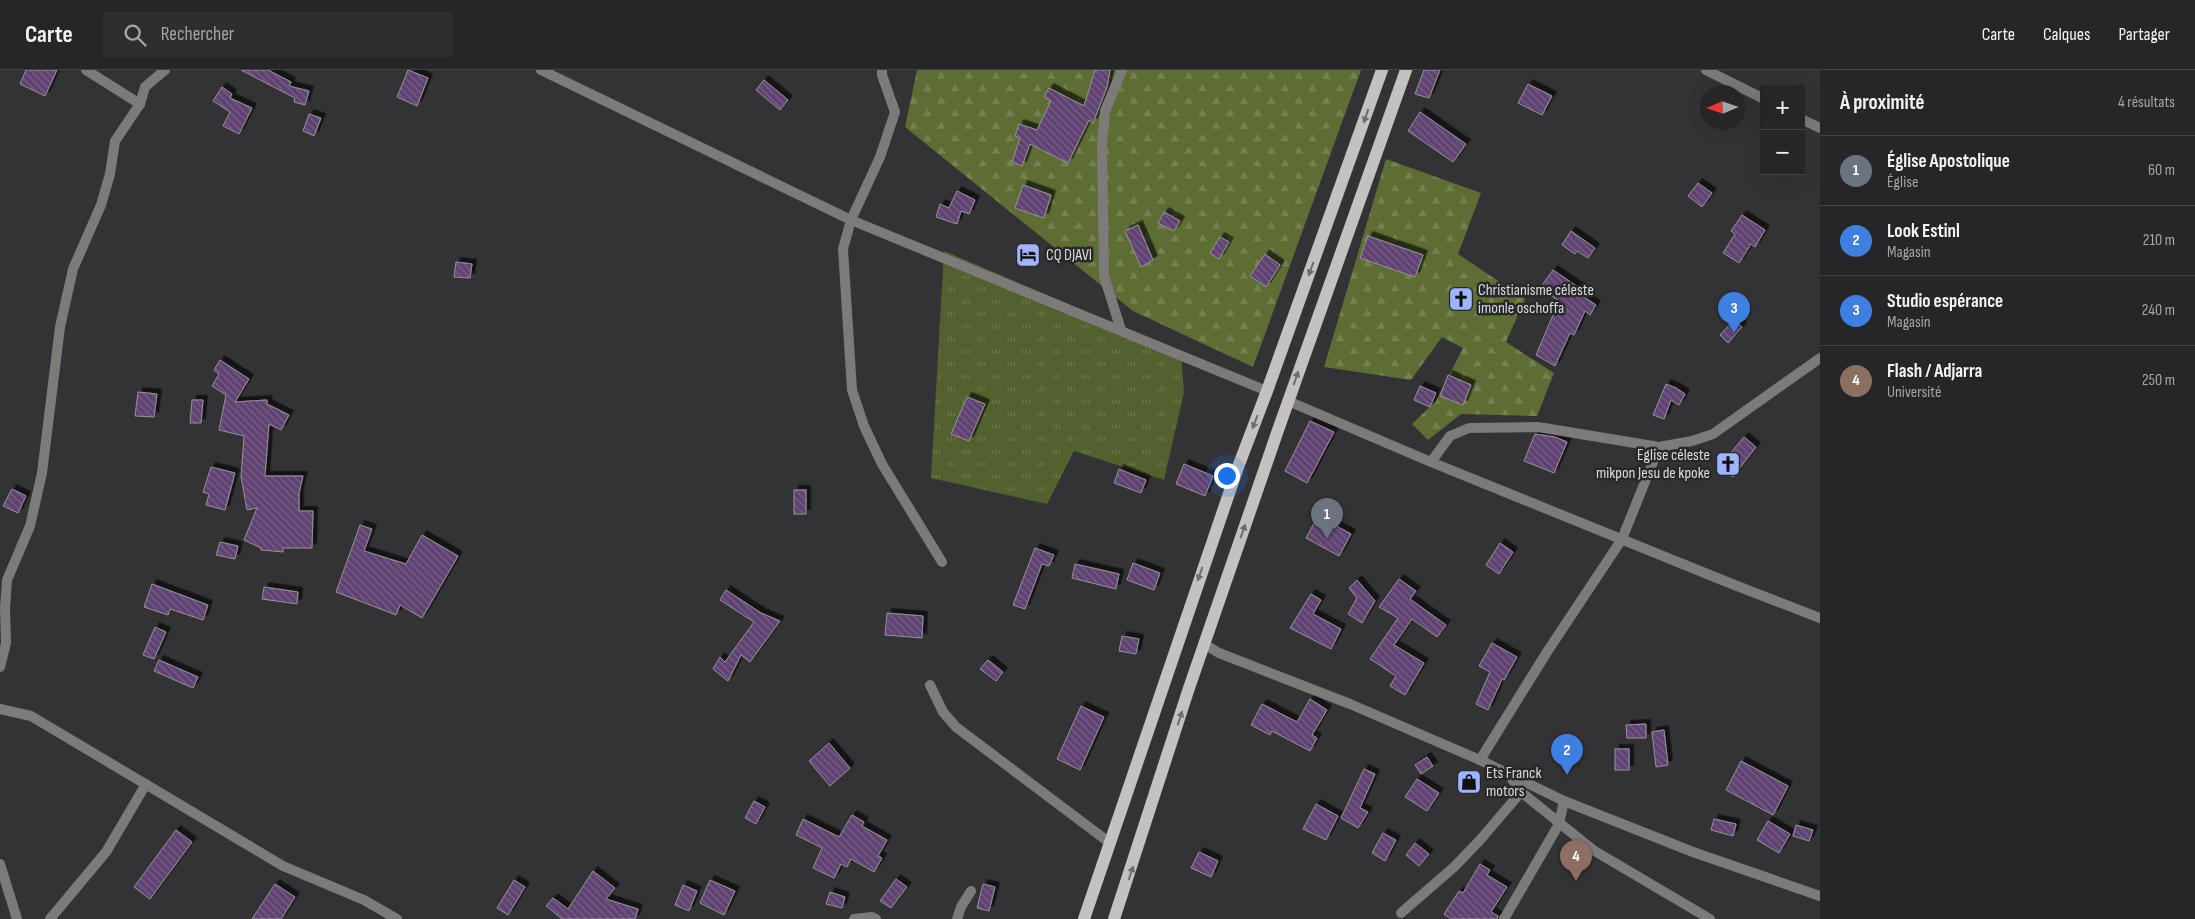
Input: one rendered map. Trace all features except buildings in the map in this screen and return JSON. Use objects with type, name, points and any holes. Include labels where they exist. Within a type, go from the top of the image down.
[{"type":"main road","points":[[1084,919],[1238,467],[1382,70]]},
{"type":"main road","points":[[1114,919],[1204,644],[1406,70]]},
{"type":"street","points":[[86,70],[140,104]]},
{"type":"street","points":[[0,667],[6,643],[5,608],[7,580],[30,526],[42,473],[60,327],[73,269],[102,204],[110,174],[115,141],[140,104],[145,87],[165,70]]},
{"type":"street","points":[[541,70],[851,220],[1267,391]]},
{"type":"street","points":[[882,70],[895,112],[880,157],[851,220],[843,249],[852,390],[864,426],[882,464],[942,562]]},
{"type":"street","points":[[1122,70],[1106,111],[1102,127],[1102,146],[1104,276],[1122,330]]},
{"type":"street","points":[[1706,70],[1760,97]]},
{"type":"street","points":[[1805,120],[1820,128]]},
{"type":"street","points":[[1431,462],[1450,436],[1469,428],[1538,427],[1659,447],[1692,441],[1713,434],[1820,358]]},
{"type":"street","points":[[1288,401],[1431,462],[1820,618]]},
{"type":"street","points":[[1480,760],[1547,652],[1622,539],[1659,447]]},
{"type":"street","points":[[1204,644],[1219,653],[1350,704],[1480,760],[1564,801],[1693,852],[1820,896]]},
{"type":"street","points":[[930,685],[943,712],[956,727],[1110,843]]},
{"type":"street","points":[[0,709],[31,716],[283,866],[364,900],[397,919]]},
{"type":"street","points":[[1509,775],[1521,792],[1544,808],[1559,824],[1600,855],[1710,919]]},
{"type":"street","points":[[50,919],[106,852],[146,784]]},
{"type":"street","points":[[1401,913],[1454,867],[1521,792]]},
{"type":"street","points":[[1504,919],[1559,824],[1564,801]]},
{"type":"street","points":[[0,864],[17,919]]},
{"type":"street","points":[[957,919],[961,907],[971,891]]},
{"type":"street","points":[[854,919],[872,916],[876,919]]},
{"type":"green space","points":[[917,70],[1361,70],[1253,367],[1133,311],[905,127]]},
{"type":"green space","points":[[1386,159],[1481,193],[1458,254],[1525,299],[1506,342],[1554,373],[1537,416],[1461,414],[1428,440],[1412,424],[1436,401],[1463,348],[1442,337],[1411,380],[1324,367]]},
{"type":"green space","points":[[944,251],[1181,352],[1184,392],[1164,480],[1074,451],[1047,504],[931,478]]},
{"type":"place","name":"CQ DJAVI","points":[[1028,255]]},
{"type":"place","name":"Christianisme céleste imonle oschoffa","points":[[1461,299]]},
{"type":"place","name":"Studio espérance","points":[[1734,333]]},
{"type":"place","name":"Eglise céleste mikpon Jesu de kpoke","points":[[1728,464]]},
{"type":"place","name":"Église Apostolique","points":[[1327,539]]},
{"type":"place","name":"Look Estinl","points":[[1567,775]]},
{"type":"place","name":"Ets Franck motors","points":[[1469,782]]},
{"type":"place","name":"Flash / Adjarra","points":[[1576,881]]}]
